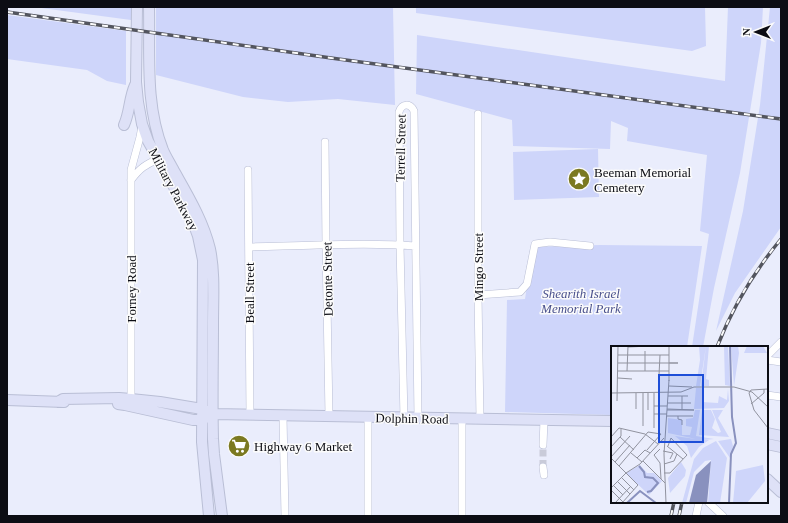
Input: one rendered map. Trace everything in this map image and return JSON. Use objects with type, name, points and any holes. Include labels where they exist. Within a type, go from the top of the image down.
[{"type":"main road","name":"Military Parkway","points":[[137,7],[136,82],[142,124],[148,141],[161,155],[196,213],[210,248],[214,288],[214,454],[222,516]]},
{"type":"main road","name":"Military Parkway","points":[[149,7],[151,101],[161,155],[191,217],[201,249],[202,442],[209,516]]},
{"type":"main road","points":[[124,125],[130,107],[131,94],[136,82]]},
{"type":"main road","name":"Dolphin Road","points":[[58,402],[63,399],[119,398],[160,402],[202,409],[213,414],[611,421]]},
{"type":"main road","name":"Dolphin Road","points":[[7,400],[125,405],[202,420]]},
{"type":"main road","points":[[202,420],[213,414]]},
{"type":"main road","points":[[768,433],[781,436]]},
{"type":"main road","points":[[768,444],[781,447]]},
{"type":"main road","points":[[768,480],[781,492]]},
{"type":"street","name":"Terrell Street","points":[[404,418],[399,112],[401,107],[407,105],[412,107],[414,111],[418,418]]},
{"type":"street","name":"Mingo Street","points":[[478,114],[480,419]]},
{"type":"street","name":"Forney Road","points":[[131,399],[131,170],[142,124]]},
{"type":"street","name":"Detonte Street","points":[[326,142],[329,416]]},
{"type":"street","points":[[131,180],[144,166],[161,155]]},
{"type":"street","name":"Beall Street","points":[[248,170],[250,415]]},
{"type":"street","points":[[478,296],[520,292],[527,284],[535,244],[550,242],[590,246]]},
{"type":"street","points":[[249,247],[326,245],[415,246]]},
{"type":"street","points":[[768,355],[781,342]]},
{"type":"street","points":[[768,360],[781,362]]},
{"type":"street","points":[[768,395],[781,397]]},
{"type":"street","points":[[283,416],[285,516]]},
{"type":"street","points":[[368,417],[368,516]]},
{"type":"street","points":[[462,419],[462,516]]},
{"type":"street","points":[[543,444],[544,420]]},
{"type":"street","points":[[696,516],[699,503]]},
{"type":"street","points":[[709,503],[723,516]]},
{"type":"green space","points":[[34,7],[131,7],[131,20]]},
{"type":"green space","points":[[156,7],[393,7],[395,105],[338,99],[288,102],[243,97],[156,75]]},
{"type":"green space","points":[[416,7],[705,7],[706,46],[692,51],[416,13]]},
{"type":"green space","points":[[728,7],[763,7],[761,43],[740,173],[714,288],[703,346],[692,346],[709,234],[700,231],[707,155],[627,141],[628,128],[611,121],[610,149],[513,146],[512,120],[416,94],[417,35],[725,81]]},
{"type":"green space","points":[[770,7],[781,7],[781,227],[735,293],[716,331],[743,211],[760,105]]},
{"type":"green space","points":[[7,15],[126,31],[126,85],[107,81],[87,70],[7,59]]},
{"type":"green space","points":[[598,149],[599,197],[514,200],[513,152]]},
{"type":"green space","name":"Shearith Israel Memorial Park","points":[[600,245],[702,246],[687,346],[611,346],[611,415],[505,412],[507,300],[525,299],[533,247]]},
{"type":"tunnel","points":[[543,445],[543,467]]},
{"type":"railway","points":[[7,12],[781,119]]},
{"type":"railway","points":[[717,346],[744,290],[761,264],[781,239]]},
{"type":"railway","points":[[671,516],[674,503]]},
{"type":"railway","points":[[679,516],[682,503]]},
{"type":"place","name":"Beeman Memorial Cemetery","points":[[579,179]]},
{"type":"place","name":"Highway 6 Market","points":[[239,446]]}]
